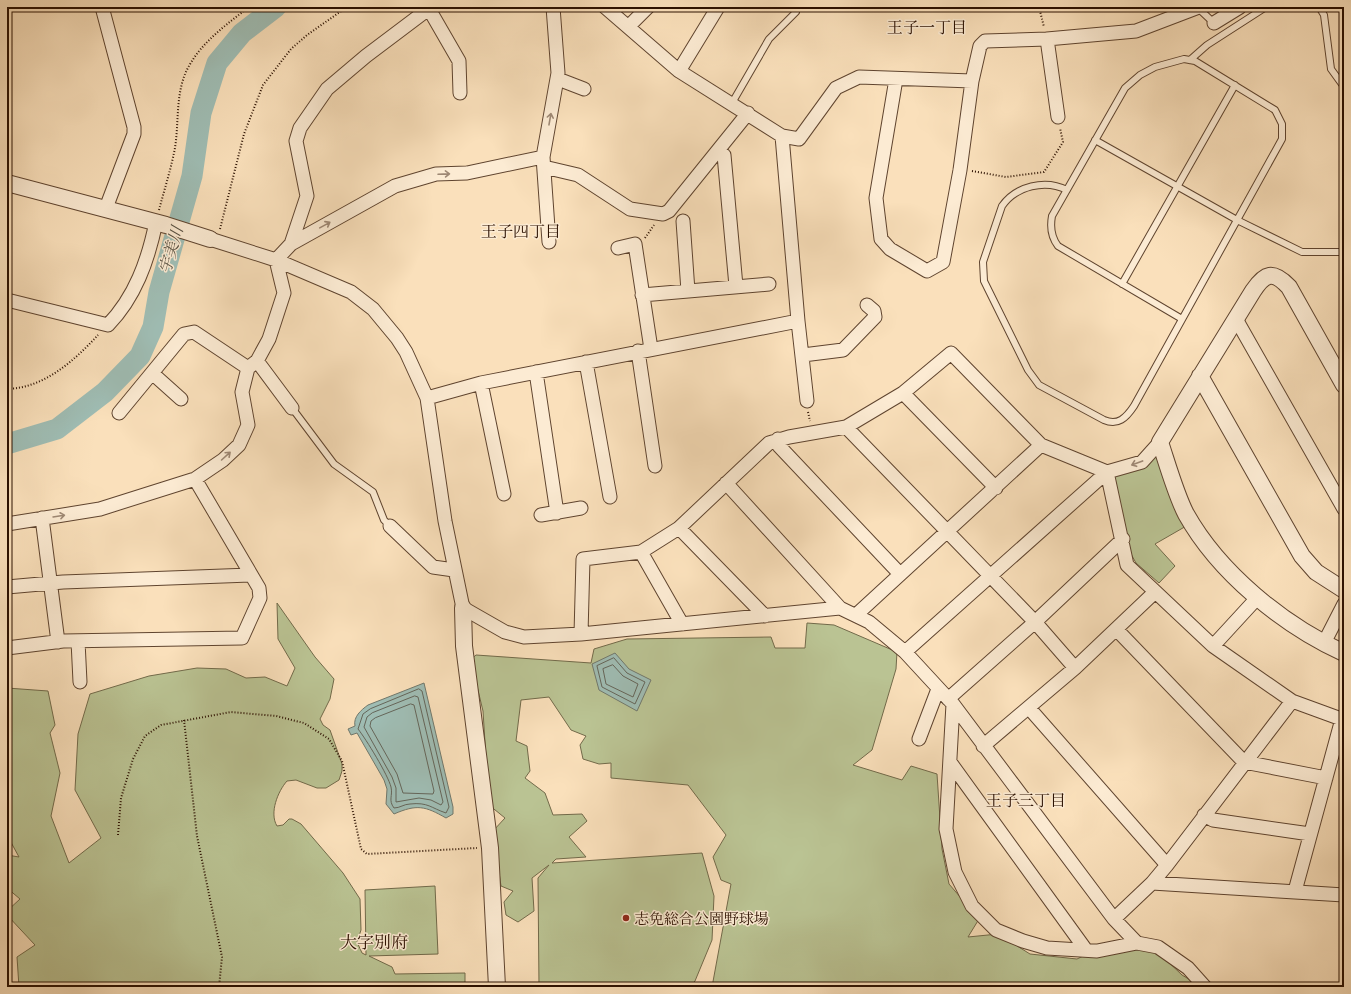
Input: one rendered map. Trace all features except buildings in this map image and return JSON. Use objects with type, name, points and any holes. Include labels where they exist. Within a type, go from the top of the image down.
[{"type":"street","points":[[102,7],[134,127],[134,134],[106,208]]},
{"type":"street","points":[[549,242],[543,162],[558,78],[553,7]]},
{"type":"street","points":[[605,7],[679,71],[748,113],[782,136],[799,139],[836,88],[859,77],[972,81]]},
{"type":"street","points":[[628,27],[648,7]]},
{"type":"street","points":[[679,71],[718,7]]},
{"type":"street","points":[[1214,22],[1240,7]]},
{"type":"street","points":[[291,244],[307,196],[296,141],[300,128],[327,89],[366,56],[430,8],[459,61],[460,93]]},
{"type":"street","points":[[896,79],[876,198],[882,239],[890,249],[927,271],[943,262],[960,170],[972,81],[980,46],[986,41],[1047,39],[1136,30],[1198,8]]},
{"type":"street","points":[[1047,39],[1058,117]]},
{"type":"street","points":[[558,78],[584,89]]},
{"type":"street","points":[[276,260],[291,244],[395,186],[436,174],[468,173],[543,162],[578,175],[630,209],[663,214],[669,211],[719,151],[748,113]]},
{"type":"street","points":[[782,136],[798,321],[807,401]]},
{"type":"street","points":[[719,151],[724,155],[736,286]]},
{"type":"street","points":[[7,183],[106,208],[276,260],[351,292],[373,309],[406,352],[427,398],[445,521],[463,608],[464,646],[490,848],[497,987]]},
{"type":"street","points":[[683,221],[688,291]]},
{"type":"street","points":[[7,300],[108,325],[127,302],[146,263],[161,224]]},
{"type":"street","points":[[618,248],[635,244],[636,247],[642,295],[644,350],[655,466]]},
{"type":"street","points":[[7,524],[100,509],[195,479],[223,460],[239,445],[248,425],[242,392],[253,365],[269,339],[284,293],[276,260]]},
{"type":"street","points":[[904,652],[1107,472],[1142,462],[1160,442],[1260,281],[1265,277],[1273,275],[1280,278],[1289,287],[1344,385]]},
{"type":"street","points":[[642,295],[769,284]]},
{"type":"street","points":[[803,355],[843,350],[875,317],[874,311],[867,305]]},
{"type":"street","points":[[1236,319],[1344,509]]},
{"type":"street","points":[[427,398],[481,383],[798,321]]},
{"type":"street","points":[[119,413],[184,334],[194,332],[253,365],[292,408]]},
{"type":"street","points":[[581,634],[583,559],[641,552],[679,528],[769,443],[778,439],[846,427],[903,393],[951,353],[1041,445],[1107,472]]},
{"type":"street","points":[[586,362],[610,497]]},
{"type":"street","points":[[536,372],[557,513]]},
{"type":"street","points":[[152,373],[181,399]]},
{"type":"street","points":[[1200,376],[1302,556],[1316,572],[1344,590]]},
{"type":"street","points":[[481,383],[504,494]]},
{"type":"street","points":[[903,393],[996,488]]},
{"type":"street","points":[[846,427],[1035,622],[1075,668]]},
{"type":"street","points":[[778,439],[779,446],[900,574]]},
{"type":"street","points":[[1160,442],[1185,513],[1221,562],[1258,597],[1295,626],[1344,653]]},
{"type":"street","points":[[856,615],[996,488],[1041,445]]},
{"type":"street","points":[[1107,472],[1123,539],[1127,564],[1213,646],[1292,701],[1343,719],[1295,891]]},
{"type":"street","points":[[7,648],[78,641],[242,638],[260,598],[259,588],[195,479]]},
{"type":"street","points":[[726,483],[840,608],[869,622],[904,652],[950,702],[1114,919],[1137,943]]},
{"type":"street","points":[[541,516],[581,508]]},
{"type":"street","points":[[42,518],[58,642]]},
{"type":"street","points":[[390,526],[433,566],[454,570]]},
{"type":"street","points":[[679,528],[765,616]]},
{"type":"street","points":[[1123,539],[950,702],[950,762],[946,829],[955,872],[972,906],[996,930],[1023,941],[1047,948],[1097,951],[1137,943],[1158,948],[1188,968],[1205,987]]},
{"type":"street","points":[[641,552],[682,624]]},
{"type":"street","points":[[7,587],[51,583],[250,575]]},
{"type":"street","points":[[983,746],[1075,668],[1155,592]]},
{"type":"street","points":[[1213,646],[1258,597]]},
{"type":"street","points":[[1324,643],[1344,604]]},
{"type":"street","points":[[463,608],[505,632],[524,637],[581,634],[840,608]]},
{"type":"street","points":[[1116,629],[1244,762],[1326,778]]},
{"type":"street","points":[[78,641],[80,682]]},
{"type":"street","points":[[919,738],[938,689]]},
{"type":"street","points":[[1114,919],[1152,883],[1292,701]]},
{"type":"street","points":[[1029,708],[1166,865]]},
{"type":"street","points":[[950,762],[1086,950]]},
{"type":"street","points":[[1204,815],[1213,820],[1310,834]]},
{"type":"street","points":[[1152,883],[1344,895]]},
{"type":"lane","points":[[732,103],[769,39],[796,12],[794,7]]},
{"type":"lane","points":[[1190,60],[1207,45],[1266,7]]},
{"type":"lane","points":[[1319,7],[1324,15],[1330,69],[1344,87]]},
{"type":"lane","points":[[1198,8],[1214,22]]},
{"type":"lane","points":[[1066,190],[1058,186],[1038,185],[1028,187],[1006,201],[983,262],[984,281],[1028,370],[1039,385],[1104,420],[1116,422],[1123,420],[1134,406],[1282,139],[1283,129],[1280,118],[1275,110],[1201,64],[1190,60],[1175,61],[1155,67],[1129,84],[1122,91],[1052,216],[1051,232],[1053,240],[1065,252],[1182,319]]},
{"type":"lane","points":[[1122,284],[1235,85]]},
{"type":"lane","points":[[1095,140],[1237,220],[1302,252],[1344,252]]},
{"type":"lane","points":[[292,408],[334,464],[372,492],[384,520],[390,526]]},
{"type":"path","points":[[161,224],[174,153],[181,87],[188,67],[200,50],[228,23],[249,7]]},
{"type":"path","points":[[214,240],[244,134],[263,85],[292,49],[308,35],[347,7]]},
{"type":"path","points":[[1039,7],[1047,39]]},
{"type":"path","points":[[960,170],[1006,177],[1044,172],[1063,142],[1058,117]]},
{"type":"path","points":[[636,247],[663,214]]},
{"type":"path","points":[[7,389],[15,389],[37,382],[62,370],[80,355],[108,325]]},
{"type":"path","points":[[807,401],[811,434]]},
{"type":"path","points":[[118,835],[121,798],[133,759],[145,736],[161,725],[231,712],[276,716],[304,723],[329,739],[342,761],[361,849],[367,854],[490,848]]},
{"type":"path","points":[[184,720],[197,836],[222,957],[219,987]]},
{"type":"green space","points":[[1157,455],[1188,525],[1155,544],[1175,566],[1159,583],[1136,563],[1131,554],[1112,474]]},
{"type":"green space","points":[[277,603],[315,657],[334,679],[330,699],[320,719],[323,725],[330,730],[342,764],[342,771],[339,780],[326,788],[317,788],[296,780],[287,781],[278,796],[274,809],[277,826],[283,825],[289,819],[301,824],[343,873],[360,899],[361,930],[357,942],[362,953],[366,955],[365,890],[435,886],[438,954],[369,956],[392,967],[395,974],[465,973],[465,987],[19,987],[17,957],[35,945],[7,915],[7,911],[20,899],[7,888],[7,855],[19,857],[7,835],[7,688],[48,691],[55,725],[50,733],[60,773],[51,816],[69,863],[101,838],[75,790],[78,734],[90,694],[149,676],[197,668],[226,669],[246,678],[265,677],[287,686],[295,668],[278,639]]},
{"type":"green space","points":[[807,623],[834,625],[897,652],[896,669],[872,750],[853,765],[902,780],[911,766],[937,774],[942,849],[949,884],[979,919],[968,937],[998,934],[1030,954],[1077,959],[1114,941],[1160,954],[1182,975],[1202,987],[712,987],[731,884],[721,880],[713,857],[726,835],[688,785],[611,778],[611,763],[599,764],[583,759],[580,745],[586,736],[571,730],[549,697],[521,700],[516,741],[527,746],[530,771],[525,778],[545,793],[553,815],[582,814],[587,821],[569,837],[586,857],[556,859],[552,863],[702,853],[714,896],[712,940],[695,981],[690,987],[539,987],[538,878],[549,865],[532,878],[534,911],[518,922],[506,915],[504,902],[513,891],[501,886],[493,831],[505,818],[489,805],[483,711],[476,682],[462,667],[476,655],[591,663],[594,649],[627,639],[771,637],[775,648],[805,648]]},
{"type":"water","points":[[615,653],[629,669],[651,680],[637,711],[599,690],[592,664]]},
{"type":"water","points":[[424,683],[453,807],[453,814],[446,818],[432,811],[421,808],[409,809],[394,814],[386,804],[387,789],[384,780],[357,733],[351,735],[348,729],[355,726],[356,717],[360,711],[368,705]]},
{"type":"waterway","name":"宇美川","points":[[7,444],[57,429],[105,392],[140,356],[153,327],[159,292],[192,176],[201,113],[217,63],[242,33],[276,7]]},
{"type":"place","name":"志免総合公園野球場","points":[[626,918]]},
{"type":"district","name":"王子一丁目","points":[[927,27]]},
{"type":"district","name":"王子四丁目","points":[[521,231]]},
{"type":"district","name":"王子三丁目","points":[[1026,800]]},
{"type":"district","name":"大字別府","points":[[374,942]]}]
